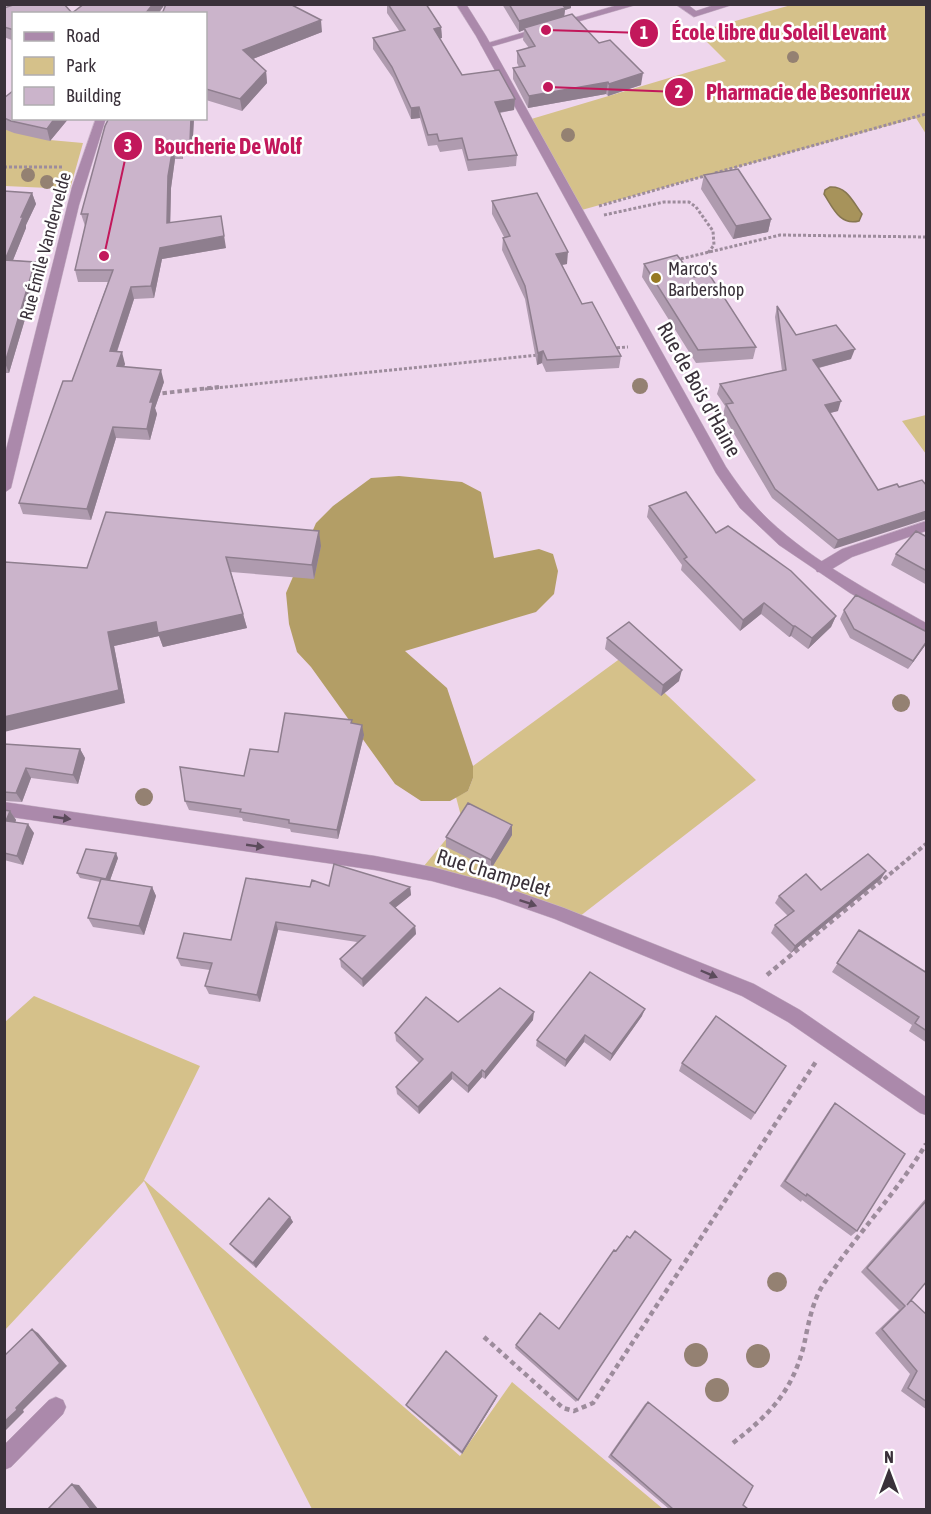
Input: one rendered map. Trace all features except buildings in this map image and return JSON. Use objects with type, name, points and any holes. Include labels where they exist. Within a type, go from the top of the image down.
[{"type":"street","name":"Rue de Bois d'Haine","points":[[461,4],[581,215],[721,470],[746,505],[783,539],[822,568],[927,630]]},
{"type":"street","points":[[486,45],[634,4]]},
{"type":"street","points":[[680,4],[694,14],[730,4]]},
{"type":"street","name":"Rue Émile Vandervelde","points":[[4,489],[28,384],[84,168],[100,120]]},
{"type":"street","points":[[822,568],[847,553],[927,526]]},
{"type":"street","name":"Rue Champelet","points":[[4,809],[432,874],[495,891],[558,913],[748,990],[794,1016],[927,1107]]},
{"type":"street","points":[[4,1460],[56,1407]]},
{"type":"path","points":[[581,215],[927,114]]},
{"type":"path","points":[[4,167],[84,168]]},
{"type":"path","points":[[581,215],[664,202],[688,202],[696,207],[713,231],[714,245],[708,253]]},
{"type":"path","points":[[666,262],[780,235],[927,237]]},
{"type":"path","points":[[608,349],[653,345]]},
{"type":"path","points":[[152,394],[164,395],[473,360],[541,355]]},
{"type":"path","points":[[748,990],[927,844]]},
{"type":"path","points":[[484,1337],[563,1408],[574,1411],[593,1403],[830,1040]]},
{"type":"path","points":[[733,1443],[768,1416],[783,1395],[797,1368],[813,1305],[822,1287],[927,1144]]},
{"type":"green space","points":[[791,5],[926,5],[926,134],[916,118],[578,211],[528,120],[726,61],[697,32]]},
{"type":"green space","points":[[4,127],[50,140],[83,143],[70,189],[5,186]]},
{"type":"green space","points":[[926,415],[926,454],[902,421]]},
{"type":"green space","points":[[625,655],[756,780],[575,920],[419,872],[462,820],[456,797],[468,791],[473,778],[473,766]]},
{"type":"green space","points":[[34,996],[200,1066],[144,1180],[460,1456],[512,1382],[663,1509],[312,1509],[144,1181],[5,1330],[5,1022]]},
{"type":"shaded area","points":[[830,187],[841,189],[849,196],[862,214],[859,221],[847,221],[838,215],[824,194],[825,190]]},
{"type":"shaded area","points":[[399,476],[462,482],[481,492],[494,558],[539,549],[553,554],[558,571],[554,594],[536,612],[405,651],[447,688],[473,766],[473,778],[468,791],[450,801],[421,801],[395,784],[311,667],[297,652],[289,624],[286,593],[316,523],[333,506],[371,478]]},
{"type":"place","name":"École libre du Soleil Levant","points":[[546,30]]},
{"type":"place","name":"Pharmacie de Besonrieux","points":[[548,87]]},
{"type":"place","name":"Boucherie De Wolf","points":[[104,256]]},
{"type":"place","name":"Marco's Barbershop","points":[[656,278]]}]
